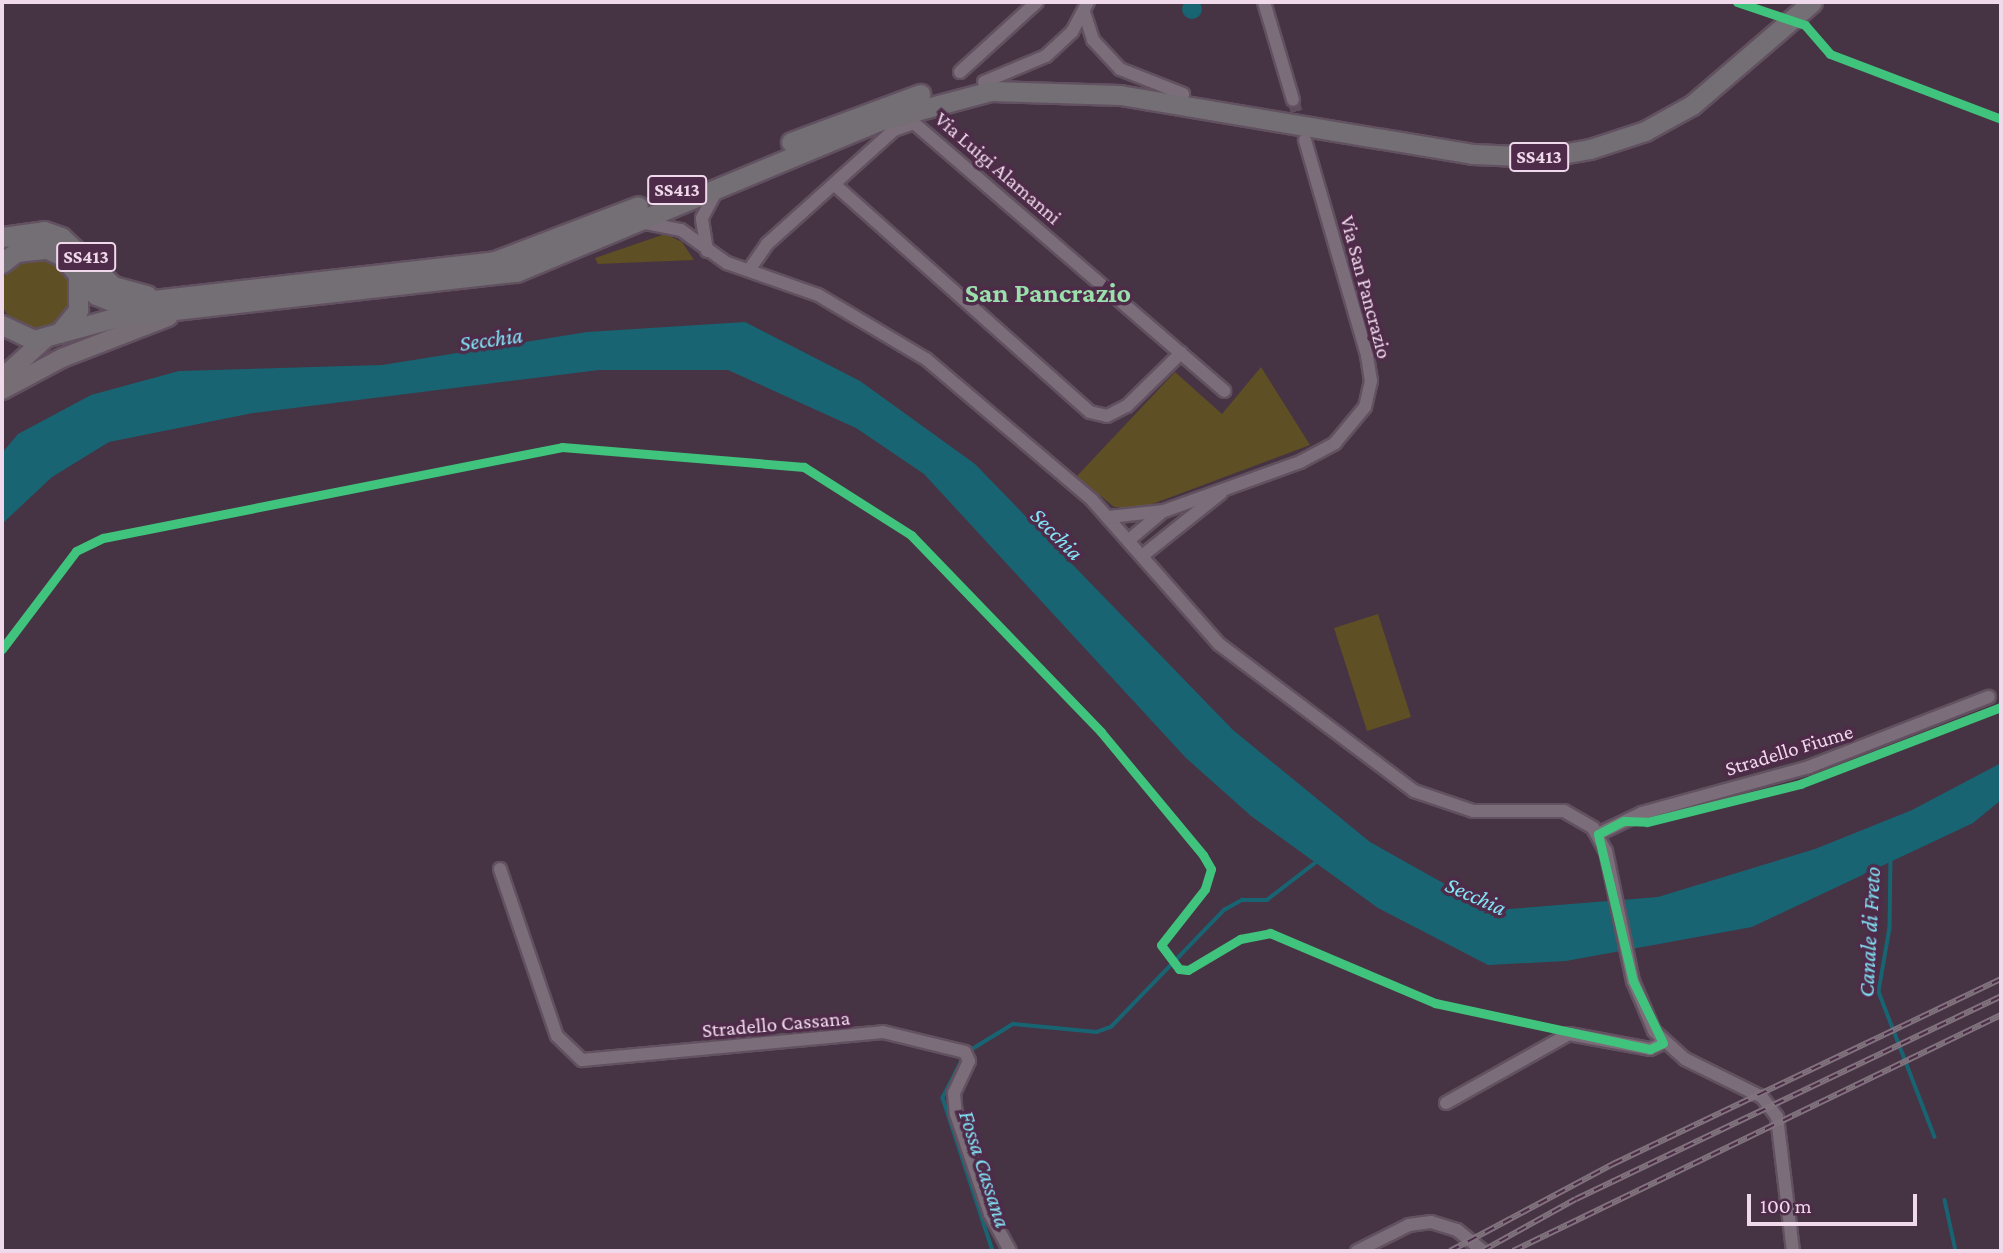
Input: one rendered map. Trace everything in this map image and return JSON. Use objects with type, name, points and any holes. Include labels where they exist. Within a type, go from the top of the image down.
[{"type":"main road","name":"SS413","points":[[2,325],[22,338],[52,336],[121,316],[516,272],[892,116],[990,91],[1120,94],[1501,157],[1590,149],[1670,118],[1749,60],[1812,2]]},
{"type":"main road","name":"SS413","points":[[7,257],[47,249],[73,267],[83,285],[106,301],[495,261],[877,106],[984,82],[1080,81],[1183,94],[1404,143]]},
{"type":"main road","name":"SS413","points":[[2,237],[44,231],[61,237],[113,286],[165,297]]},
{"type":"main road","name":"SS413","points":[[52,336],[78,310],[82,295],[73,267]]},
{"type":"main road","points":[[2,390],[153,320],[204,308]]},
{"type":"main road","points":[[2,377],[52,336]]},
{"type":"street","points":[[960,72],[1037,2]]},
{"type":"street","points":[[1264,2],[1293,100]]},
{"type":"street","points":[[984,82],[1046,56],[1086,5]]},
{"type":"street","points":[[1086,5],[1093,40],[1119,69],[1183,94]]},
{"type":"street","name":"Via Luigi Alamanni","points":[[749,270],[767,244],[901,126],[920,126],[1224,391]]},
{"type":"street","name":"Via San Pancrazio","points":[[1109,517],[1164,511],[1227,489],[1335,443],[1360,417],[1369,395],[1367,355],[1305,140]]},
{"type":"street","points":[[835,185],[1090,412],[1107,416],[1127,407],[1181,353]]},
{"type":"street","points":[[708,251],[702,218],[720,186]]},
{"type":"street","points":[[636,221],[681,230],[708,251],[749,270],[818,295],[887,332],[1020,433],[1109,517],[1219,644],[1414,791],[1473,811],[1564,811],[1598,834],[1610,864],[1633,981],[1663,1043],[1771,1105],[1786,1157],[1793,1251]]},
{"type":"street","name":"Via San Pancrazio","points":[[1142,556],[1227,489]]},
{"type":"street","name":"Via San Pancrazio","points":[[1129,540],[1164,511]]},
{"type":"street","name":"Stradello Fiume","points":[[1598,834],[1642,813],[1809,767],[1989,697]]},
{"type":"street","name":"Stradello Cassana","points":[[500,869],[557,1037],[582,1060],[883,1032],[965,1052],[969,1061],[954,1093],[956,1114],[990,1214],[1010,1251]]},
{"type":"street","points":[[1446,1103],[1569,1034],[1650,1049],[1663,1043]]},
{"type":"street","points":[[1357,1251],[1409,1225],[1430,1222],[1457,1230],[1483,1251]]},
{"type":"shaded area","points":[[665,234],[682,242],[694,260],[598,264],[595,258]]},
{"type":"shaded area","points":[[36,257],[50,260],[62,267],[69,279],[72,293],[69,307],[62,319],[50,326],[36,329],[22,326],[10,319],[3,307],[0,293],[3,279],[10,267],[22,260]]},
{"type":"shaded area","points":[[1261,367],[1310,445],[1139,509],[1114,507],[1077,476],[1175,372],[1222,414]]},
{"type":"shaded area","points":[[1378,614],[1411,717],[1367,731],[1334,628]]},
{"type":"water","points":[[1192,-1],[1199,2],[1202,9],[1199,16],[1192,19],[1185,16],[1182,9],[1185,2]]},
{"type":"water","points":[[745,322],[860,381],[975,464],[1233,730],[1370,842],[1468,897],[1509,909],[1658,897],[1815,849],[1912,810],[2001,763],[2001,800],[1973,823],[1752,927],[1566,961],[1488,965],[1378,908],[1251,816],[1186,758],[924,474],[856,428],[728,370],[599,370],[253,413],[109,442],[52,477],[2,524],[2,453],[18,434],[91,395],[179,371],[382,365],[587,332]]},
{"type":"waterway","name":"Canale di Freto","points":[[1891,857],[1890,928],[1879,992],[1935,1137]]},
{"type":"waterway","name":"Fossa Cassana","points":[[969,1051],[1013,1024],[1097,1032],[1111,1027],[1224,910],[1242,900],[1267,900],[1319,860]]},
{"type":"waterway","name":"Fossa Cassana","points":[[964,1057],[943,1098],[993,1251]]},
{"type":"waterway","name":"Canale di Freto","points":[[1945,1200],[1956,1251]]},
{"type":"tunnel","points":[[1293,100],[1302,130]]},
{"type":"railway","points":[[1450,1251],[1613,1164],[2001,979]]},
{"type":"railway","points":[[1482,1251],[1576,1199],[2001,996]]},
{"type":"railway","points":[[1513,1251],[2001,1015]]},
{"type":"cycle path","points":[[1737,2],[1805,25],[1830,54],[2001,119]]},
{"type":"cycle path","points":[[2,649],[76,551],[103,538],[562,447],[804,467],[911,535],[1101,732],[1203,855],[1211,869],[1205,889],[1161,945],[1179,969],[1188,970],[1240,939],[1270,933],[1435,1003],[1650,1049],[1663,1043],[1633,981],[1598,834],[1624,821],[1647,822],[1800,784],[2001,707]]},
{"type":"district","name":"San Pancrazio","points":[[1048,293]]},
{"type":"water label","name":"Secchia","points":[[491,339]]},
{"type":"water label","name":"Secchia","points":[[1057,534]]},
{"type":"water label","name":"Secchia","points":[[1476,896]]}]
